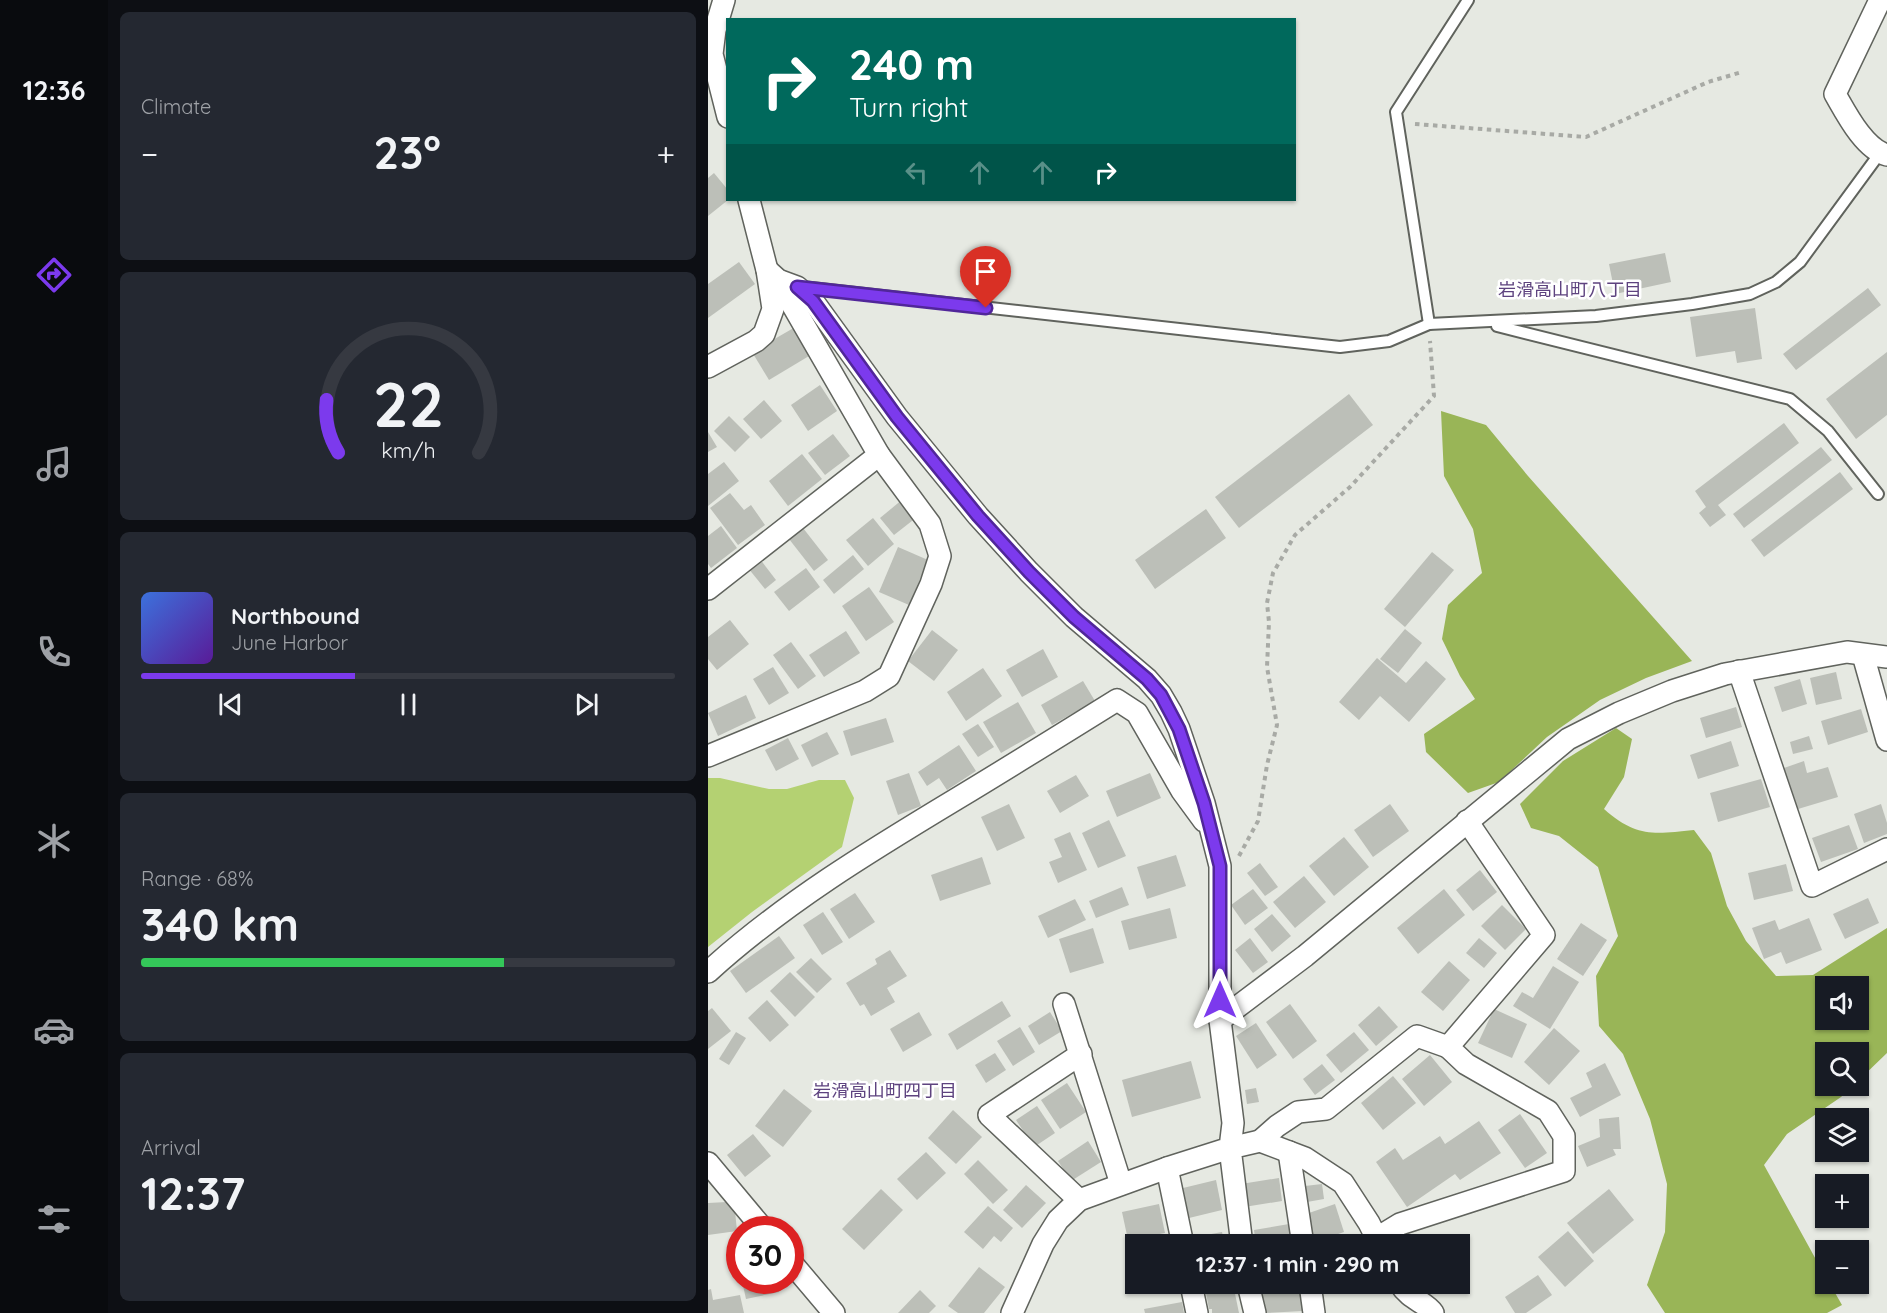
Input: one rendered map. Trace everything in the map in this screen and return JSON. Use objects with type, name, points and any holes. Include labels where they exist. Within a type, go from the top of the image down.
[{"type":"street","points":[[724,0],[710,55],[724,87],[726,102]]},
{"type":"street","points":[[1880,0],[1835,94],[1859,133],[1884,154]]},
{"type":"street","points":[[708,756],[865,691],[889,676],[931,584],[940,556],[930,525],[879,455],[781,279],[749,201]]},
{"type":"street","points":[[708,367],[756,341],[764,334],[781,279]]},
{"type":"street","points":[[781,279],[813,301],[897,417],[985,524],[1074,617],[1147,679],[1161,695],[1179,729],[1213,834],[1220,866],[1220,1020],[1233,1123],[1230,1148],[1241,1234]]},
{"type":"street","points":[[708,589],[879,455]]},
{"type":"street","points":[[1220,1020],[1305,956],[1568,739],[1672,690],[1739,671],[1847,652],[1887,657]]},
{"type":"street","points":[[1863,655],[1887,740]]},
{"type":"street","points":[[1739,671],[1812,886],[1887,849]]},
{"type":"street","points":[[708,972],[763,925],[809,891],[885,841],[1117,700],[1137,713],[1182,791],[1213,834]]},
{"type":"street","points":[[1448,1047],[1544,935],[1467,821]]},
{"type":"street","points":[[1064,1004],[1121,1184]]},
{"type":"street","points":[[1260,1142],[1277,1126],[1298,1112],[1326,1109],[1417,1036],[1448,1047],[1466,1064],[1548,1111],[1564,1136],[1564,1171],[1400,1224],[1388,1234]]},
{"type":"street","points":[[1079,1200],[989,1114],[1081,1054]]},
{"type":"street","points":[[1012,1313],[1043,1244],[1058,1220],[1079,1200],[1230,1148],[1260,1142],[1305,1158],[1343,1183],[1374,1234]]},
{"type":"street","points":[[1289,1152],[1302,1234]]},
{"type":"street","points":[[708,1163],[752,1216]]},
{"type":"street","points":[[1167,1168],[1181,1234]]},
{"type":"street","points":[[804,1278],[834,1313]]},
{"type":"street","points":[[1193,1294],[1197,1313]]},
{"type":"street","points":[[1250,1294],[1255,1313]]},
{"type":"street","points":[[1311,1294],[1314,1313]]},
{"type":"street","points":[[1409,1294],[1414,1300],[1430,1308],[1433,1313]]},
{"type":"lane","points":[[1429,324],[1396,112],[1468,0]]},
{"type":"lane","points":[[781,279],[1340,347],[1389,341],[1429,324],[1596,316],[1750,294],[1776,282],[1800,262],[1884,154]]},
{"type":"lane","points":[[1485,323],[1790,399],[1828,430],[1878,494]]},
{"type":"path","points":[[1400,135],[1415,123],[1586,137],[1708,82],[1742,72]]},
{"type":"path","points":[[1220,890],[1258,821],[1267,765],[1277,725],[1267,667],[1269,622],[1267,603],[1274,573],[1295,535],[1350,487],[1434,396],[1429,324]]},
{"type":"shaded area","points":[[1441,411],[1486,425],[1528,476],[1692,661],[1646,678],[1600,700],[1547,737],[1499,782],[1468,793],[1426,752],[1424,734],[1475,699],[1460,676],[1442,639],[1448,605],[1482,573],[1473,529],[1444,476]]},
{"type":"shaded area","points":[[1616,728],[1632,739],[1624,777],[1604,809],[1626,825],[1646,832],[1694,830],[1711,853],[1727,906],[1746,941],[1776,976],[1813,975],[1887,928],[1887,1053],[1869,1070],[1869,1042],[1815,1042],[1815,1096],[1842,1096],[1825,1108],[1815,1108],[1815,1115],[1787,1134],[1764,1165],[1815,1258],[1815,1294],[1836,1294],[1842,1305],[1827,1313],[1665,1313],[1647,1285],[1665,1232],[1667,1184],[1650,1119],[1623,1054],[1599,1026],[1596,976],[1618,936],[1598,867],[1559,836],[1531,828],[1520,804],[1563,761]]},
{"type":"shaded area","points":[[708,778],[720,778],[769,789],[787,789],[819,780],[845,780],[854,798],[842,847],[708,947]]},
{"type":"building","points":[[714,173],[726,188],[727,201],[708,216],[708,178]]},
{"type":"building","points":[[1665,253],[1671,282],[1615,294],[1609,264]]},
{"type":"building","points":[[739,262],[755,284],[708,318],[708,284]]},
{"type":"building","points":[[1868,288],[1881,305],[1796,370],[1783,354]]},
{"type":"building","points":[[1755,308],[1762,359],[1737,363],[1735,351],[1696,357],[1690,317]]},
{"type":"building","points":[[797,326],[814,353],[769,380],[752,352]]},
{"type":"building","points":[[1887,352],[1887,415],[1856,439],[1826,399]]},
{"type":"building","points":[[820,385],[837,411],[808,431],[791,405]]},
{"type":"building","points":[[1349,394],[1373,425],[1239,528],[1215,497]]},
{"type":"building","points":[[764,400],[782,421],[761,439],[743,419]]},
{"type":"building","points":[[729,416],[750,437],[735,452],[714,431]]},
{"type":"building","points":[[1784,423],[1799,443],[1718,505],[1726,515],[1710,527],[1699,513],[1706,507],[1695,491]]},
{"type":"building","points":[[708,432],[717,447],[708,452]]},
{"type":"building","points":[[833,434],[850,456],[825,475],[808,453]]},
{"type":"building","points":[[1821,447],[1832,460],[1744,528],[1733,514]]},
{"type":"building","points":[[802,454],[822,479],[788,506],[769,481]]},
{"type":"building","points":[[724,462],[739,481],[708,506],[708,474]]},
{"type":"building","points":[[1840,472],[1853,489],[1764,557],[1751,540]]},
{"type":"building","points":[[730,493],[744,510],[751,505],[765,525],[738,545],[710,508]]},
{"type":"building","points":[[903,499],[917,517],[894,535],[880,518]]},
{"type":"building","points":[[1206,509],[1226,538],[1155,589],[1135,560]]},
{"type":"building","points":[[873,518],[894,544],[868,566],[846,540]]},
{"type":"building","points":[[721,526],[737,548],[711,568],[708,564],[708,536]]},
{"type":"building","points":[[803,528],[828,560],[814,571],[789,539]]},
{"type":"building","points":[[898,547],[928,560],[909,605],[879,592]]},
{"type":"building","points":[[1432,552],[1454,570],[1405,627],[1384,609]]},
{"type":"building","points":[[853,555],[864,569],[834,594],[823,580]]},
{"type":"building","points":[[760,559],[776,580],[765,589],[748,568]]},
{"type":"building","points":[[806,568],[820,587],[789,611],[774,592]]},
{"type":"building","points":[[869,587],[894,622],[866,641],[842,606]]},
{"type":"building","points":[[730,620],[749,644],[717,670],[708,659],[708,637]]},
{"type":"building","points":[[1405,629],[1422,643],[1398,673],[1380,659]]},
{"type":"building","points":[[932,630],[958,650],[934,681],[908,661]]},
{"type":"building","points":[[846,631],[860,653],[824,677],[809,655]]},
{"type":"building","points":[[791,642],[816,676],[798,689],[773,655]]},
{"type":"building","points":[[1043,649],[1058,677],[1022,697],[1006,670]]},
{"type":"building","points":[[1377,658],[1406,683],[1426,661],[1446,679],[1409,722],[1380,696],[1359,720],[1339,702]]},
{"type":"building","points":[[773,667],[789,693],[769,705],[753,679]]},
{"type":"building","points":[[983,668],[1002,696],[966,721],[947,692]]},
{"type":"building","points":[[1836,672],[1842,699],[1816,705],[1810,678]]},
{"type":"building","points":[[1800,679],[1807,704],[1782,712],[1774,687]]},
{"type":"building","points":[[1083,681],[1095,701],[1052,725],[1041,705]]},
{"type":"building","points":[[746,695],[756,718],[718,736],[708,713]]},
{"type":"building","points":[[1018,702],[1036,733],[1001,753],[983,722]]},
{"type":"building","points":[[1736,707],[1742,727],[1706,738],[1700,718]]},
{"type":"building","points":[[1861,709],[1868,732],[1828,745],[1821,721]]},
{"type":"building","points":[[886,718],[894,742],[851,756],[843,731]]},
{"type":"building","points":[[978,724],[994,747],[978,757],[962,734]]},
{"type":"building","points":[[827,732],[839,754],[812,767],[801,745]]},
{"type":"building","points":[[1809,736],[1813,749],[1793,754],[1790,742]]},
{"type":"building","points":[[788,738],[799,759],[776,771],[765,750]]},
{"type":"building","points":[[1731,741],[1739,766],[1698,779],[1690,755]]},
{"type":"building","points":[[959,745],[976,771],[947,790],[939,778],[927,786],[918,772]]},
{"type":"building","points":[[1804,761],[1807,773],[1828,767],[1838,797],[1798,809],[1784,768]]},
{"type":"building","points":[[909,773],[921,806],[898,815],[886,781]]},
{"type":"building","points":[[1150,773],[1161,798],[1117,817],[1106,791]]},
{"type":"building","points":[[1076,775],[1089,796],[1060,813],[1047,791]]},
{"type":"building","points":[[1761,779],[1770,807],[1718,822],[1710,793]]},
{"type":"building","points":[[1009,804],[1025,838],[997,851],[981,817]]},
{"type":"building","points":[[1390,804],[1409,831],[1373,857],[1354,830]]},
{"type":"building","points":[[1881,804],[1887,823],[1887,834],[1864,843],[1854,814]]},
{"type":"building","points":[[1109,820],[1126,856],[1098,868],[1082,833]]},
{"type":"building","points":[[1849,825],[1858,849],[1821,862],[1812,838]]},
{"type":"building","points":[[1070,832],[1087,870],[1058,883],[1049,862],[1062,857],[1054,839]]},
{"type":"building","points":[[1344,837],[1369,867],[1334,896],[1309,866]]},
{"type":"building","points":[[1176,855],[1186,886],[1147,899],[1137,867]]},
{"type":"building","points":[[982,857],[991,884],[940,901],[931,875]]},
{"type":"building","points":[[1260,863],[1278,887],[1265,896],[1247,873]]},
{"type":"building","points":[[1786,864],[1793,891],[1754,900],[1748,873]]},
{"type":"building","points":[[1480,870],[1497,892],[1473,911],[1456,890]]},
{"type":"building","points":[[1304,876],[1326,902],[1295,928],[1273,902]]},
{"type":"building","points":[[1122,887],[1129,905],[1096,918],[1089,901]]},
{"type":"building","points":[[1253,889],[1268,908],[1245,925],[1231,905]]},
{"type":"building","points":[[1444,889],[1465,915],[1418,954],[1397,928]]},
{"type":"building","points":[[855,893],[875,922],[849,939],[830,909]]},
{"type":"building","points":[[1868,898],[1879,923],[1845,939],[1833,914]]},
{"type":"building","points":[[1075,899],[1086,920],[1048,938],[1038,916]]},
{"type":"building","points":[[1502,905],[1526,929],[1505,950],[1481,926]]},
{"type":"building","points":[[1170,908],[1177,938],[1129,950],[1121,921]]},
{"type":"building","points":[[823,912],[843,942],[822,955],[803,925]]},
{"type":"building","points":[[1272,914],[1291,936],[1272,952],[1254,929]]},
{"type":"building","points":[[1809,918],[1822,950],[1786,964],[1781,952],[1764,959],[1752,928],[1775,920],[1779,930]]},
{"type":"building","points":[[1581,923],[1607,940],[1583,976],[1557,959]]},
{"type":"building","points":[[1093,928],[1104,963],[1070,973],[1059,939]]},
{"type":"building","points":[[779,936],[795,958],[746,993],[730,971]]},
{"type":"building","points":[[1250,938],[1268,962],[1253,973],[1235,950]]},
{"type":"building","points":[[1479,938],[1497,953],[1484,968],[1466,953]]},
{"type":"building","points":[[890,950],[907,976],[887,988],[895,1002],[871,1016],[864,1004],[860,1006],[846,983],[877,964],[875,959]]},
{"type":"building","points":[[811,958],[832,979],[817,993],[796,972]]},
{"type":"building","points":[[1449,961],[1470,980],[1443,1011],[1421,992]]},
{"type":"building","points":[[1553,966],[1579,982],[1550,1029],[1513,1006],[1522,992],[1533,998]]},
{"type":"building","points":[[790,972],[815,997],[795,1017],[770,991]]},
{"type":"building","points":[[767,1000],[789,1025],[770,1042],[748,1018]]},
{"type":"building","points":[[1002,1001],[1011,1016],[957,1050],[948,1034]]},
{"type":"building","points":[[1290,1004],[1317,1041],[1293,1059],[1266,1022]]},
{"type":"building","points":[[1379,1006],[1398,1027],[1376,1046],[1358,1025]]},
{"type":"building","points":[[712,1008],[731,1031],[708,1049],[708,1011]]},
{"type":"building","points":[[1494,1009],[1527,1024],[1512,1058],[1478,1043]]},
{"type":"building","points":[[919,1012],[932,1035],[903,1052],[890,1029]]},
{"type":"building","points":[[1050,1012],[1062,1031],[1039,1045],[1028,1026]]},
{"type":"building","points":[[1256,1023],[1277,1055],[1257,1069],[1236,1036]]},
{"type":"building","points":[[1020,1027],[1035,1052],[1013,1066],[997,1041]]},
{"type":"building","points":[[1554,1028],[1580,1051],[1549,1085],[1524,1062]]},
{"type":"building","points":[[736,1032],[746,1038],[729,1065],[719,1059]]},
{"type":"building","points":[[1354,1032],[1369,1050],[1341,1073],[1326,1055]]},
{"type":"building","points":[[995,1053],[1006,1070],[986,1083],[975,1065]]},
{"type":"building","points":[[1430,1055],[1452,1082],[1424,1106],[1402,1079]]},
{"type":"building","points":[[1191,1061],[1201,1098],[1132,1117],[1122,1080]]},
{"type":"building","points":[[1605,1063],[1621,1095],[1580,1117],[1570,1098],[1592,1087],[1586,1073]]},
{"type":"building","points":[[1322,1064],[1335,1080],[1315,1095],[1303,1079]]},
{"type":"building","points":[[1393,1076],[1416,1103],[1383,1130],[1361,1103]]},
{"type":"building","points":[[1067,1083],[1086,1112],[1060,1129],[1041,1100]]},
{"type":"building","points":[[1256,1088],[1259,1102],[1247,1104],[1245,1090]]},
{"type":"building","points":[[784,1089],[812,1111],[783,1147],[755,1126]]},
{"type":"building","points":[[1037,1106],[1055,1133],[1034,1147],[1016,1120]]},
{"type":"building","points":[[953,1110],[982,1137],[956,1164],[928,1138]]},
{"type":"building","points":[[1520,1114],[1547,1153],[1525,1168],[1498,1130]]},
{"type":"building","points":[[1619,1117],[1621,1149],[1613,1149],[1616,1155],[1587,1167],[1578,1146],[1600,1137],[1599,1119]]},
{"type":"building","points":[[1479,1121],[1501,1153],[1460,1180],[1455,1174],[1407,1207],[1376,1162],[1395,1148],[1403,1160],[1440,1136],[1445,1144]]},
{"type":"building","points":[[753,1134],[771,1156],[745,1177],[727,1155]]},
{"type":"building","points":[[1088,1141],[1101,1162],[1071,1181],[1058,1161]]},
{"type":"building","points":[[926,1152],[946,1173],[917,1200],[897,1179]]},
{"type":"building","points":[[978,1160],[1008,1190],[993,1204],[964,1174]]},
{"type":"building","points":[[1279,1178],[1282,1201],[1244,1207],[1241,1184]]},
{"type":"building","points":[[1216,1180],[1222,1210],[1189,1218],[1183,1188]]},
{"type":"building","points":[[1322,1184],[1324,1199],[1307,1202],[1305,1186]]},
{"type":"building","points":[[1026,1185],[1046,1203],[1022,1228],[1003,1210]]},
{"type":"building","points":[[881,1189],[903,1210],[864,1250],[842,1229]]},
{"type":"building","points":[[1609,1189],[1634,1220],[1593,1254],[1567,1223]]},
{"type":"building","points":[[727,1202],[735,1211],[736,1216],[726,1216],[726,1233],[708,1235],[708,1203]]},
{"type":"building","points":[[1159,1204],[1165,1233],[1127,1234],[1122,1212]]},
{"type":"building","points":[[1335,1204],[1344,1232],[1312,1234],[1306,1214]]},
{"type":"building","points":[[988,1206],[1013,1228],[1001,1242],[994,1236],[983,1249],[964,1232]]},
{"type":"building","points":[[1289,1224],[1291,1234],[1255,1234],[1254,1230]]},
{"type":"building","points":[[1568,1231],[1594,1261],[1565,1287],[1538,1257]]},
{"type":"building","points":[[979,1267],[1005,1287],[984,1313],[958,1313],[948,1306]]},
{"type":"building","points":[[1538,1275],[1552,1295],[1526,1313],[1515,1313],[1505,1297]]},
{"type":"building","points":[[711,1289],[713,1300],[740,1295],[744,1313],[708,1313],[708,1290]]},
{"type":"building","points":[[920,1290],[936,1306],[929,1313],[898,1313]]},
{"type":"building","points":[[745,1294],[770,1294],[746,1299]]},
{"type":"building","points":[[1206,1294],[1235,1294],[1239,1313],[1212,1313],[1212,1309],[1209,1309]]},
{"type":"building","points":[[1262,1294],[1300,1294],[1303,1311],[1265,1313]]},
{"type":"building","points":[[1182,1302],[1184,1313],[1145,1313],[1144,1309]]},
{"type":"district","name":"岩滑高山町八丁目","points":[[1570,289]]},
{"type":"district","name":"岩滑高山町四丁目","points":[[885,1090]]},
{"type":"route","points":[[986,308],[797,287],[813,301],[897,417],[978,516],[1074,617],[1147,679],[1161,695],[1179,729],[1204,803],[1220,866],[1220,1000]]}]
